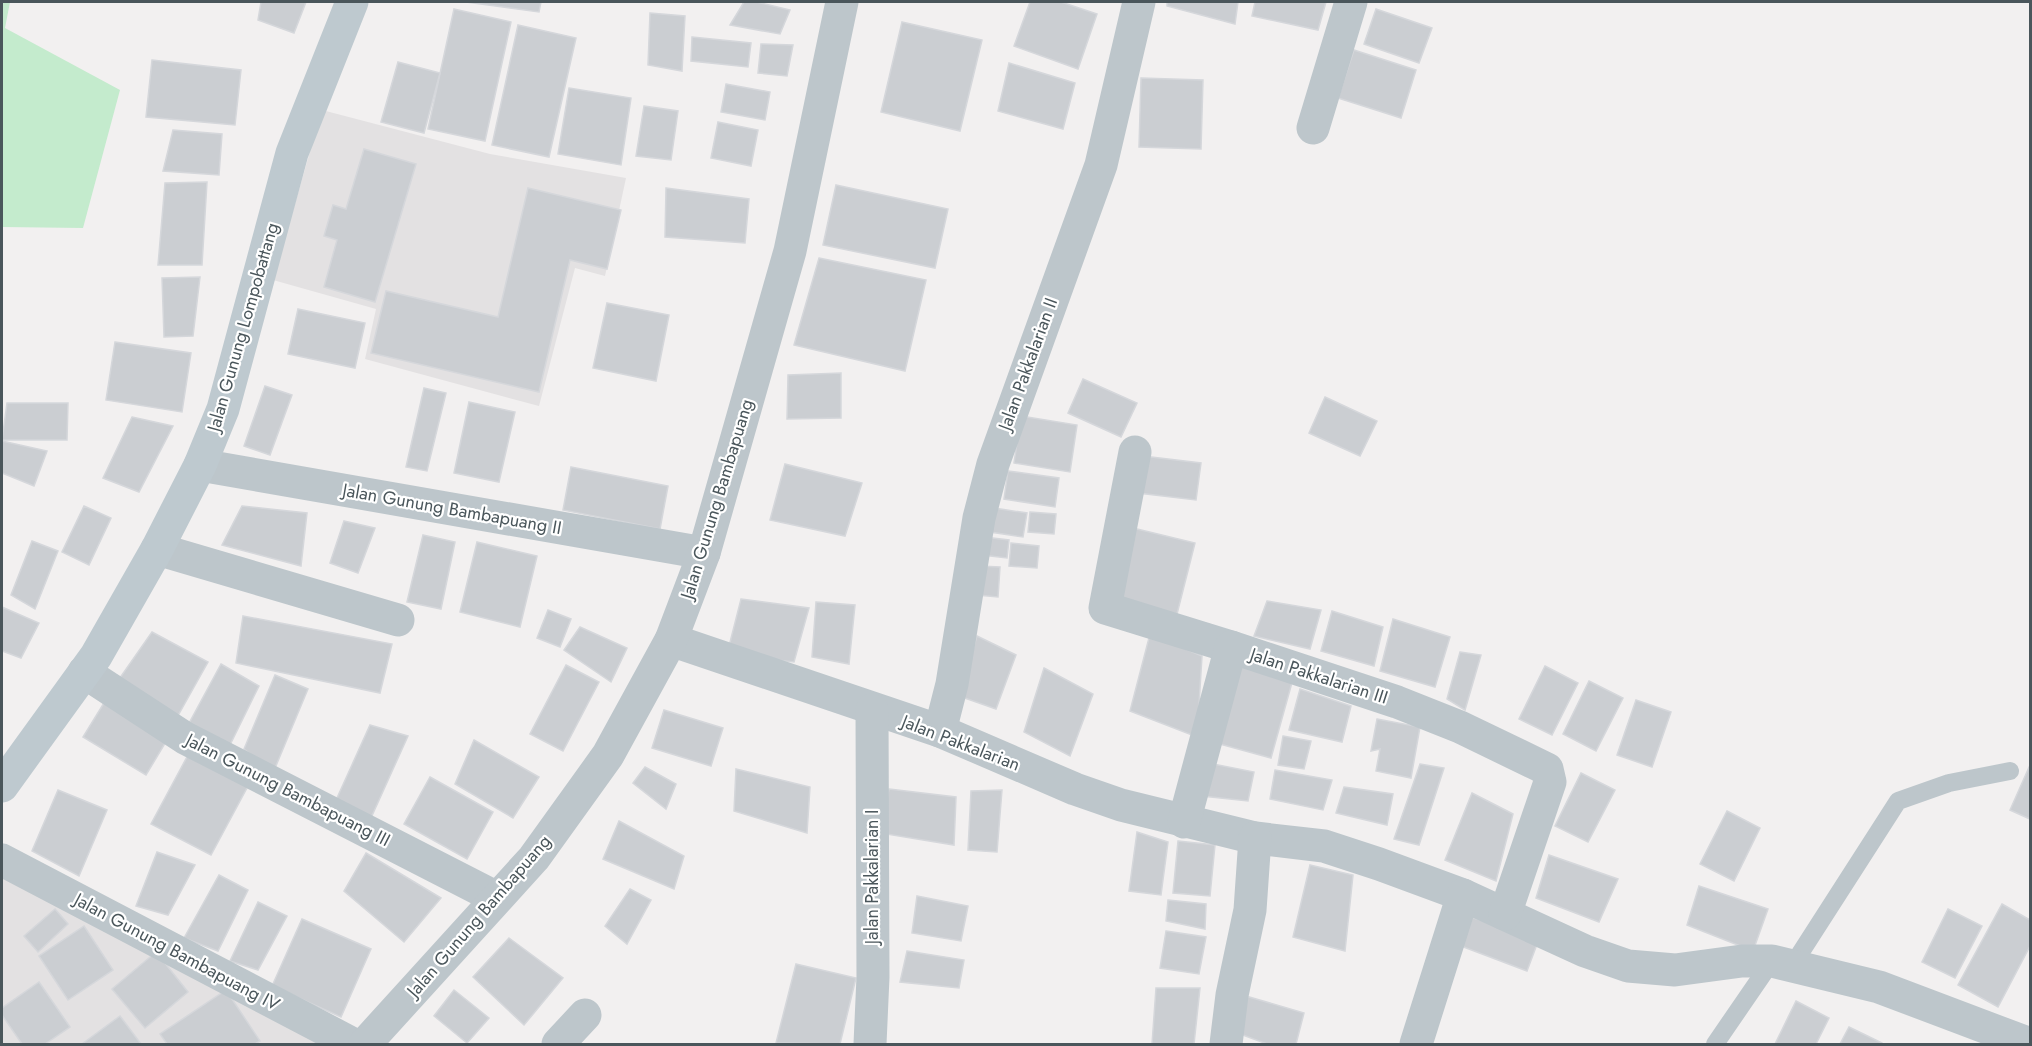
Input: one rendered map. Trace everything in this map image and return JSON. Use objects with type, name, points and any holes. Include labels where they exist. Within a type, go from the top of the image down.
[{"type":"main road","name":"Jalan Gunung Lompobattang","points":[[2,786],[84,672],[157,549],[200,465],[223,409],[292,153],[352,2]]},
{"type":"street","name":"Jalan Gunung Bambapuang","points":[[365,1044],[534,858],[608,755],[670,640],[704,553],[790,251],[842,2]]},
{"type":"street","name":"Jalan Pakkalarian II","points":[[940,731],[952,684],[979,518],[993,464],[1101,165],[1139,2]]},
{"type":"street","points":[[1313,129],[1351,2]]},
{"type":"street","points":[[1135,452],[1106,608],[1231,647]]},
{"type":"street","name":"Jalan Gunung Bambapuang II","points":[[200,465],[704,553]]},
{"type":"street","points":[[157,549],[398,620]]},
{"type":"street","name":"Jalan Pakkalarian","points":[[670,640],[872,710],[940,731],[1075,789],[1121,805],[1255,838],[1324,846],[1463,895],[1585,951],[1628,966],[1675,970],[1742,961],[1782,964],[1879,987],[2031,1044]]},
{"type":"street","name":"Jalan Pakkalarian III","points":[[1184,822],[1231,647],[1397,702],[1538,763],[1547,769],[1550,782],[1505,914]]},
{"type":"street","name":"Jalan Gunung Bambapuang III","points":[[84,672],[185,738],[497,898]]},
{"type":"street","name":"Jalan Pakkalarian I","points":[[870,1044],[873,977],[872,710]]},
{"type":"street","points":[[1226,1044],[1232,994],[1250,910],[1255,838]]},
{"type":"street","name":"Jalan Gunung Bambapuang IV","points":[[2,860],[353,1044]]},
{"type":"street","points":[[1416,1044],[1463,895]]},
{"type":"street","points":[[558,1044],[585,1014]]},
{"type":"lane","points":[[1715,1044],[1782,964],[1898,801],[1949,783],[2010,771]]},
{"type":"shaded area","points":[[322,110],[490,154],[626,178],[605,276],[575,268],[539,406],[365,359],[376,309],[273,280]]},
{"type":"shaded area","points":[[2,868],[337,1044],[2,1044]]},
{"type":"green space","points":[[2,2],[10,2],[5,28],[120,90],[83,228],[2,227]]},
{"type":"building","points":[[261,2],[306,2],[294,33],[258,20]]},
{"type":"building","points":[[466,2],[541,2],[539,12]]},
{"type":"building","points":[[744,2],[757,2],[790,10],[780,34],[730,25]]},
{"type":"building","points":[[1030,2],[1061,2],[1097,14],[1078,69],[1014,46]]},
{"type":"building","points":[[1167,2],[1238,2],[1235,24],[1167,6]]},
{"type":"building","points":[[1255,2],[1326,2],[1318,30],[1252,16]]},
{"type":"building","points":[[454,9],[511,22],[485,141],[428,129]]},
{"type":"building","points":[[1376,9],[1432,28],[1419,63],[1364,44]]},
{"type":"building","points":[[650,13],[685,16],[682,71],[648,65]]},
{"type":"building","points":[[902,22],[982,40],[960,131],[881,112]]},
{"type":"building","points":[[518,25],[576,38],[549,157],[492,145]]},
{"type":"building","points":[[692,37],[751,43],[748,67],[691,61]]},
{"type":"building","points":[[761,44],[793,45],[787,76],[758,73]]},
{"type":"building","points":[[1354,50],[1416,70],[1401,118],[1338,98]]},
{"type":"building","points":[[152,60],[241,70],[235,125],[146,117]]},
{"type":"building","points":[[398,62],[440,73],[424,133],[381,122]]},
{"type":"building","points":[[1009,63],[1075,83],[1063,129],[998,111]]},
{"type":"building","points":[[1141,78],[1203,80],[1201,149],[1139,147]]},
{"type":"building","points":[[726,84],[770,92],[765,120],[721,112]]},
{"type":"building","points":[[569,88],[631,98],[621,165],[558,154]]},
{"type":"building","points":[[644,106],[678,111],[671,160],[636,156]]},
{"type":"building","points":[[718,122],[758,130],[751,166],[711,158]]},
{"type":"building","points":[[173,130],[222,134],[219,175],[163,171]]},
{"type":"building","points":[[364,149],[416,164],[375,302],[324,287],[337,240],[324,236],[333,205],[346,209]]},
{"type":"building","points":[[207,182],[202,265],[158,265],[165,183]]},
{"type":"building","points":[[836,185],[948,209],[935,268],[823,245]]},
{"type":"building","points":[[528,188],[621,210],[607,269],[570,260],[539,392],[371,353],[386,291],[498,317]]},
{"type":"building","points":[[666,188],[749,199],[745,243],[665,237]]},
{"type":"building","points":[[819,258],[926,280],[905,371],[794,345]]},
{"type":"building","points":[[200,277],[193,336],[164,337],[162,278]]},
{"type":"building","points":[[607,303],[669,315],[656,381],[593,368]]},
{"type":"building","points":[[298,309],[365,323],[355,368],[288,354]]},
{"type":"building","points":[[115,342],[191,353],[182,412],[106,400]]},
{"type":"building","points":[[841,373],[841,418],[787,419],[788,375]]},
{"type":"building","points":[[1083,379],[1137,403],[1121,437],[1068,413]]},
{"type":"building","points":[[265,386],[292,395],[270,455],[244,446]]},
{"type":"building","points":[[424,388],[446,393],[427,471],[406,467]]},
{"type":"building","points":[[1325,397],[1377,421],[1360,456],[1309,433]]},
{"type":"building","points":[[469,402],[515,412],[499,482],[454,473]]},
{"type":"building","points":[[7,403],[68,403],[67,440],[2,440]]},
{"type":"building","points":[[1021,416],[1077,425],[1070,472],[1014,463]]},
{"type":"building","points":[[132,417],[173,426],[139,492],[103,478]]},
{"type":"building","points":[[2,441],[47,451],[34,486],[2,473]]},
{"type":"building","points":[[1143,456],[1201,463],[1196,500],[1138,493]]},
{"type":"building","points":[[785,464],[862,483],[845,536],[770,520]]},
{"type":"building","points":[[571,467],[668,486],[660,529],[563,510]]},
{"type":"building","points":[[1008,471],[1059,478],[1055,507],[1004,499]]},
{"type":"building","points":[[84,506],[111,518],[89,565],[62,552]]},
{"type":"building","points":[[242,506],[307,513],[301,566],[222,545]]},
{"type":"building","points":[[994,508],[1027,513],[1023,537],[990,532]]},
{"type":"building","points":[[1030,512],[1056,514],[1054,534],[1028,532]]},
{"type":"building","points":[[344,521],[375,528],[358,573],[330,563]]},
{"type":"building","points":[[1133,528],[1195,543],[1177,614],[1114,599]]},
{"type":"building","points":[[423,535],[455,542],[441,609],[407,602]]},
{"type":"building","points":[[984,537],[1009,540],[1007,558],[982,555]]},
{"type":"building","points":[[32,541],[58,551],[35,609],[11,595]]},
{"type":"building","points":[[477,542],[537,556],[520,627],[460,612]]},
{"type":"building","points":[[1011,543],[1039,546],[1037,568],[1009,566]]},
{"type":"building","points":[[979,566],[1000,567],[998,597],[977,595]]},
{"type":"building","points":[[741,599],[809,608],[794,662],[727,654]]},
{"type":"building","points":[[1267,601],[1321,610],[1310,649],[1254,636]]},
{"type":"building","points":[[816,602],[855,605],[849,664],[812,657]]},
{"type":"building","points":[[2,607],[39,623],[21,658],[2,651]]},
{"type":"building","points":[[548,610],[571,619],[560,647],[537,638]]},
{"type":"building","points":[[1332,611],[1383,627],[1374,666],[1321,651]]},
{"type":"building","points":[[243,616],[392,644],[380,693],[236,663]]},
{"type":"building","points":[[1393,619],[1450,637],[1435,687],[1380,671]]},
{"type":"building","points":[[580,627],[627,648],[611,682],[564,650]]},
{"type":"building","points":[[152,632],[208,662],[175,721],[117,682]]},
{"type":"building","points":[[1150,634],[1202,656],[1197,737],[1130,711]]},
{"type":"building","points":[[977,636],[1016,655],[996,709],[959,696]]},
{"type":"building","points":[[1460,652],[1481,655],[1465,710],[1447,699]]},
{"type":"building","points":[[221,664],[259,686],[228,749],[187,727]]},
{"type":"building","points":[[1237,664],[1293,679],[1271,758],[1216,743]]},
{"type":"building","points":[[566,665],[599,682],[563,751],[530,734]]},
{"type":"building","points":[[1545,666],[1578,683],[1552,735],[1519,719]]},
{"type":"building","points":[[1044,668],[1093,694],[1070,756],[1024,732]]},
{"type":"building","points":[[275,675],[308,689],[273,773],[244,749]]},
{"type":"building","points":[[1589,681],[1623,698],[1596,751],[1563,734]]},
{"type":"building","points":[[1300,689],[1351,706],[1342,742],[1289,730]]},
{"type":"building","points":[[107,698],[170,735],[146,775],[83,737]]},
{"type":"building","points":[[1636,700],[1671,712],[1652,767],[1617,755]]},
{"type":"building","points":[[664,710],[723,728],[711,766],[652,748]]},
{"type":"building","points":[[1377,719],[1420,727],[1411,778],[1376,771],[1380,749],[1371,751]]},
{"type":"building","points":[[370,725],[408,736],[370,820],[332,809]]},
{"type":"building","points":[[1283,736],[1311,741],[1304,769],[1278,765]]},
{"type":"building","points":[[474,740],[539,777],[513,818],[455,784]]},
{"type":"building","points":[[188,755],[248,786],[211,855],[151,824]]},
{"type":"building","points":[[1208,763],[1254,772],[1248,801],[1202,796]]},
{"type":"building","points":[[1420,764],[1444,768],[1419,845],[1394,839]]},
{"type":"building","points":[[2030,765],[2030,819],[2010,810]]},
{"type":"building","points":[[645,767],[676,784],[666,809],[633,783]]},
{"type":"building","points":[[736,769],[810,787],[807,833],[734,811]]},
{"type":"building","points":[[1275,770],[1332,780],[1323,810],[1270,799]]},
{"type":"building","points":[[1581,773],[1615,790],[1588,842],[1555,826]]},
{"type":"building","points":[[430,777],[493,812],[467,859],[404,824]]},
{"type":"building","points":[[1344,787],[1393,794],[1387,825],[1336,813]]},
{"type":"building","points":[[889,789],[956,797],[954,845],[880,833]]},
{"type":"building","points":[[58,790],[107,810],[79,876],[32,851]]},
{"type":"building","points":[[1002,790],[997,852],[968,850],[971,791]]},
{"type":"building","points":[[1472,793],[1513,814],[1496,881],[1445,860]]},
{"type":"building","points":[[1727,811],[1760,828],[1734,881],[1700,864]]},
{"type":"building","points":[[619,821],[684,856],[674,889],[603,859]]},
{"type":"building","points":[[1137,832],[1168,842],[1161,895],[1129,891]]},
{"type":"building","points":[[1178,841],[1215,845],[1210,896],[1173,893]]},
{"type":"building","points":[[157,852],[195,865],[168,915],[136,906]]},
{"type":"building","points":[[366,853],[441,898],[404,942],[344,891]]},
{"type":"building","points":[[1549,855],[1618,879],[1599,922],[1536,898]]},
{"type":"building","points":[[1310,865],[1353,875],[1345,951],[1293,937]]},
{"type":"building","points":[[219,875],[248,890],[218,951],[184,938]]},
{"type":"building","points":[[1699,886],[1768,909],[1753,951],[1687,925]]},
{"type":"building","points":[[630,889],[651,900],[627,944],[605,926]]},
{"type":"building","points":[[917,896],[968,906],[961,941],[912,933]]},
{"type":"building","points":[[1168,900],[1206,904],[1205,929],[1166,921]]},
{"type":"building","points":[[258,902],[287,916],[258,970],[230,961]]},
{"type":"building","points":[[2002,904],[2030,920],[2030,946],[1998,1007],[1958,985]]},
{"type":"building","points":[[55,909],[68,924],[38,952],[24,936]]},
{"type":"building","points":[[1948,909],[1982,926],[1955,978],[1922,962]]},
{"type":"building","points":[[1471,917],[1539,939],[1527,971],[1461,946]]},
{"type":"building","points":[[302,919],[371,949],[341,1017],[272,986]]},
{"type":"building","points":[[84,926],[113,970],[68,1000],[39,956]]},
{"type":"building","points":[[1166,931],[1206,937],[1199,974],[1160,968]]},
{"type":"building","points":[[509,938],[563,978],[524,1025],[473,977]]},
{"type":"building","points":[[907,951],[964,960],[959,988],[900,982]]},
{"type":"building","points":[[156,952],[188,992],[145,1028],[112,989]]},
{"type":"building","points":[[796,964],[856,978],[840,1044],[776,1043]]},
{"type":"building","points":[[39,982],[70,1027],[45,1044],[22,1044],[2,1015],[2,1008]]},
{"type":"building","points":[[1156,988],[1200,988],[1194,1044],[1152,1044]]},
{"type":"building","points":[[226,990],[260,1041],[255,1044],[167,1044],[160,1034]]},
{"type":"building","points":[[454,990],[489,1018],[467,1043],[434,1016]]},
{"type":"building","points":[[1239,994],[1304,1013],[1296,1044],[1267,1044],[1232,1031]]},
{"type":"building","points":[[1796,1001],[1829,1018],[1816,1044],[1775,1044]]},
{"type":"building","points":[[120,1016],[141,1044],[82,1044]]},
{"type":"building","points":[[1849,1027],[1882,1043],[1882,1044],[1840,1044]]}]
